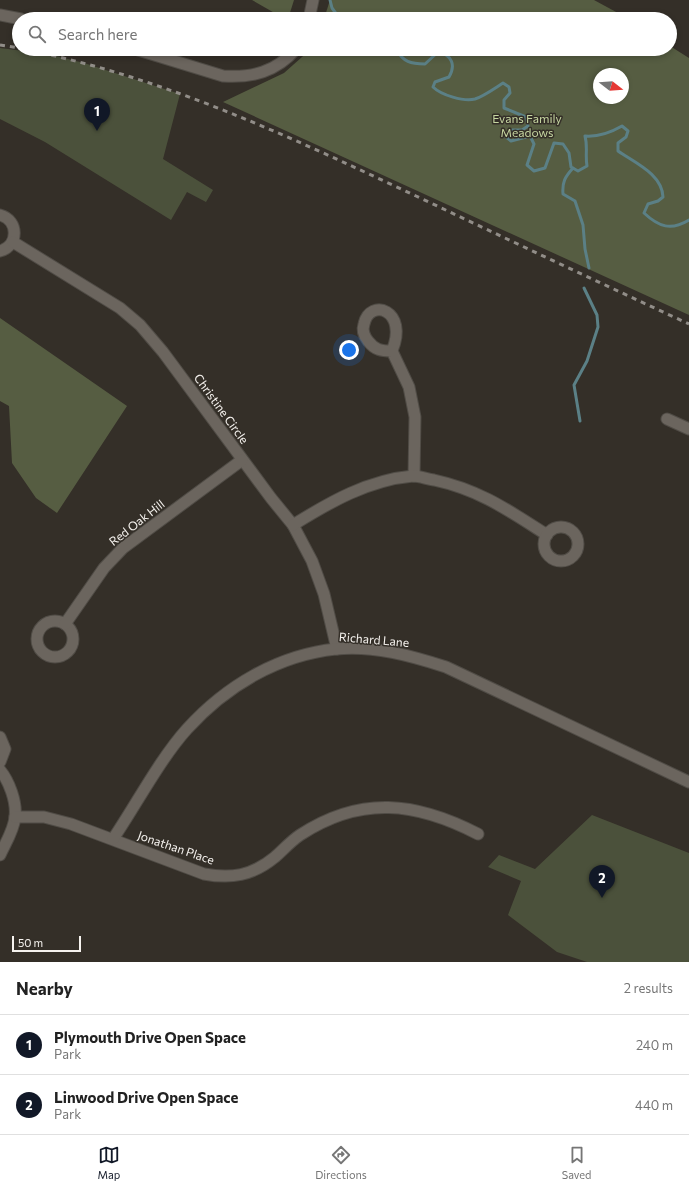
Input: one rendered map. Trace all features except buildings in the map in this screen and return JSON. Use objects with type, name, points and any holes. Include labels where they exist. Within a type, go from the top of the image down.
[{"type":"street","points":[[310,12],[313,0]]},
{"type":"street","points":[[0,15],[12,17]]},
{"type":"street","points":[[158,56],[217,74],[236,77],[252,76],[277,67],[290,56]]},
{"type":"street","points":[[0,215],[9,219],[15,230],[13,242],[0,251]]},
{"type":"street","name":"Christine Circle","points":[[13,242],[120,308],[140,325],[163,352],[242,460],[293,525],[312,561],[322,587],[337,649]]},
{"type":"street","points":[[392,351],[409,387],[415,417],[414,476]]},
{"type":"street","points":[[667,419],[689,429]]},
{"type":"street","name":"Red Oak Hill","points":[[65,624],[104,568],[123,548],[242,460]]},
{"type":"street","points":[[293,525],[340,497],[374,484],[414,476],[470,490],[496,502],[547,535]]},
{"type":"street","name":"Richard Lane","points":[[113,840],[186,730],[227,691],[258,672],[277,664],[310,654],[337,649],[413,656],[446,667],[689,782]]},
{"type":"street","points":[[0,737],[5,749],[4,755],[0,762]]},
{"type":"street","points":[[0,770],[6,777],[12,798],[15,817],[0,855]]},
{"type":"street","name":"Jonathan Place","points":[[15,817],[44,818],[70,824],[204,874],[234,877],[261,866],[299,836],[317,825],[359,810],[382,807],[423,811],[451,820],[478,834]]},
{"type":"green space","points":[[252,0],[294,0],[290,12],[273,12]]},
{"type":"green space","points":[[330,0],[594,0],[616,12],[326,12]]},
{"type":"green space","points":[[0,48],[12,50],[12,56],[56,56],[84,63],[180,94],[163,159],[213,190],[206,202],[187,192],[171,220],[45,142],[0,119]]},
{"type":"green space","name":"Evans Family Meadows","points":[[677,50],[689,58],[689,315],[223,102],[284,73],[303,56],[677,56]]},
{"type":"green space","points":[[0,318],[127,406],[57,513],[36,498],[12,463],[9,406],[0,401]]},
{"type":"green space","points":[[592,815],[689,853],[689,962],[587,962],[557,952],[508,915],[521,881],[488,867],[499,855],[535,869]]},
{"type":"waterway","points":[[330,0],[335,12]]},
{"type":"waterway","points":[[401,56],[408,61],[425,64],[434,56]]},
{"type":"waterway","points":[[448,56],[452,65],[451,73],[449,77],[435,82],[433,87],[441,93],[470,100],[486,94],[503,83],[509,87],[510,93],[504,100],[504,108],[526,117],[528,126],[522,130],[512,130],[506,137],[511,141],[530,136],[534,144],[527,165],[534,171],[545,168],[554,143],[563,144],[569,153],[571,167],[578,171],[587,166],[585,136],[604,134],[622,126],[628,131],[626,137],[618,143],[618,151],[653,176],[661,189],[663,197],[658,201],[648,204],[644,213],[655,222],[665,226],[676,226],[689,220]]},
{"type":"waterway","points":[[573,168],[565,180],[563,194],[575,201],[583,225],[585,249],[589,268]]},
{"type":"waterway","points":[[580,421],[574,385],[587,361],[598,327],[597,315],[584,288]]},
{"type":"railway","points":[[0,45],[12,47]]},
{"type":"railway","points":[[52,56],[124,75],[223,110],[272,130],[689,324]]},
{"type":"place","name":"Plymouth Drive Open Space","points":[[97,131]]},
{"type":"place","name":"Linwood Drive Open Space","points":[[602,898]]}]
